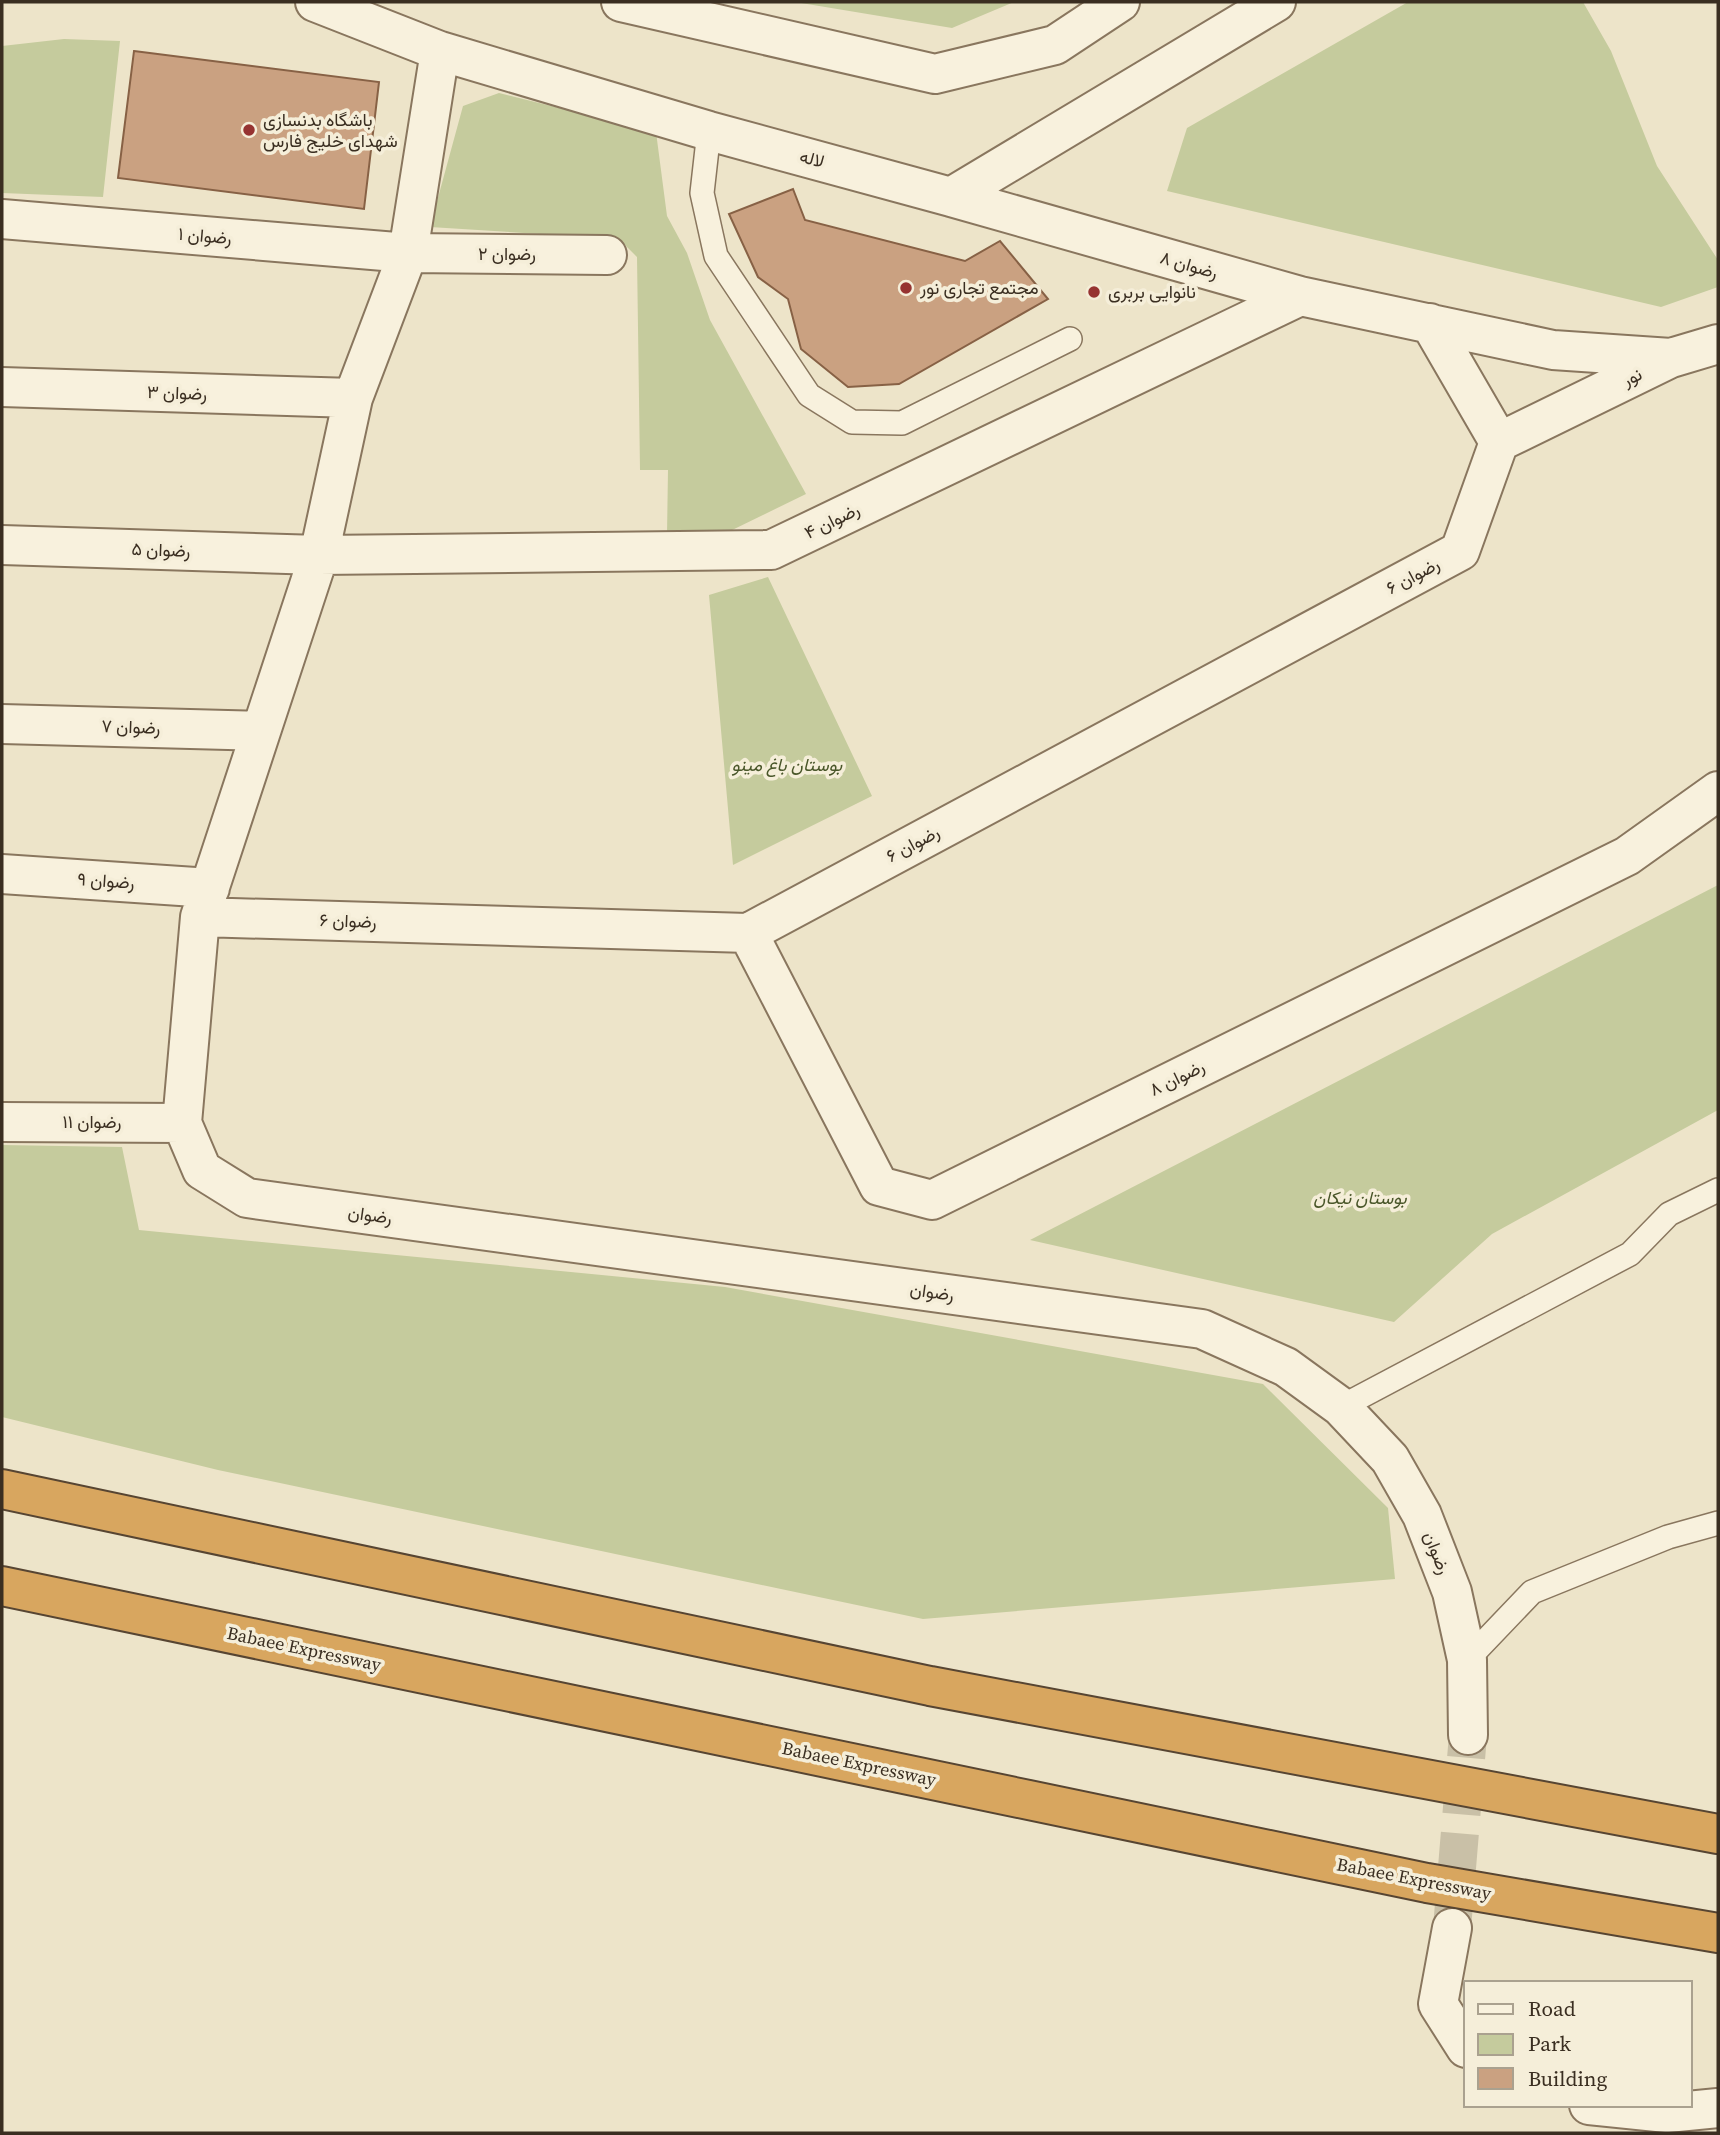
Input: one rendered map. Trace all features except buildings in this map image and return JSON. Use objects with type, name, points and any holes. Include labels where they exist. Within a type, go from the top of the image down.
[{"type":"highway","points":[[2,1489],[930,1686],[1718,1834]]},
{"type":"highway","name":"Babaee Expressway","points":[[2,1586],[1427,1882],[1718,1933]]},
{"type":"street","name":"لاله","points":[[314,2],[440,51],[709,131],[951,197]]},
{"type":"street","points":[[621,2],[935,74],[1055,46],[1120,2]]},
{"type":"street","points":[[951,197],[1276,2]]},
{"type":"street","points":[[182,1123],[205,902],[319,555],[353,398],[408,253],[440,51]]},
{"type":"street","name":"رضوان ۸","points":[[951,197],[1300,296],[1430,323]]},
{"type":"street","name":"رضوان ۱","points":[[2,219],[408,253]]},
{"type":"street","name":"رضوان ۲","points":[[408,253],[607,255]]},
{"type":"street","name":"رضوان ۴","points":[[319,555],[771,550],[1300,296]]},
{"type":"street","points":[[1430,323],[1499,442]]},
{"type":"street","name":"نور","points":[[1430,323],[1553,350],[1671,358]]},
{"type":"street","points":[[1671,358],[1718,344]]},
{"type":"street","name":"نور","points":[[1499,442],[1671,358]]},
{"type":"street","name":"رضوان ۳","points":[[2,387],[353,398]]},
{"type":"street","name":"رضوان ۶","points":[[205,902],[748,933],[1460,551],[1499,442]]},
{"type":"street","name":"رضوان ۵","points":[[2,545],[319,555]]},
{"type":"street","name":"رضوان ۷","points":[[2,724],[261,731]]},
{"type":"street","name":"رضوان ۸","points":[[748,933],[879,1186],[932,1200],[1627,856],[1718,791]]},
{"type":"street","name":"رضوان ۹","points":[[2,874],[205,902]]},
{"type":"street","name":"رضوان ۱۱","points":[[2,1122],[182,1123]]},
{"type":"street","name":"رضوان","points":[[182,1123],[202,1170],[247,1198],[1202,1329],[1286,1367],[1342,1407],[1390,1459],[1422,1514],[1452,1592],[1467,1660],[1468,1735]]},
{"type":"street","points":[[1452,1928],[1438,2004],[1464,2045]]},
{"type":"street","points":[[1608,2107],[1667,2113],[1718,2108]]},
{"type":"lane","points":[[709,131],[702,193],[716,256],[809,395],[852,422],[902,423],[1070,339]]},
{"type":"lane","points":[[1342,1407],[1630,1254],[1669,1214],[1718,1190]]},
{"type":"lane","points":[[1467,1660],[1532,1592],[1668,1537],[1718,1523]]},
{"type":"green space","points":[[795,2],[1014,2],[952,28]]},
{"type":"green space","points":[[1408,2],[1583,2],[1611,51],[1657,166],[1718,260],[1718,287],[1661,307],[1167,191],[1187,128]]},
{"type":"green space","points":[[64,39],[120,41],[103,197],[2,193],[2,46]]},
{"type":"green space","points":[[499,93],[656,132],[667,216],[687,253],[710,320],[806,494],[726,533],[667,535],[668,470],[640,470],[637,257],[619,239],[430,227],[463,106]]},
{"type":"green space","name":"بوستان باغ مینو","points":[[768,577],[872,796],[733,865],[709,595]]},
{"type":"green space","name":"بوستان نیکان","points":[[1718,885],[1718,1110],[1492,1234],[1394,1322],[1030,1240]]},
{"type":"green space","points":[[2,1145],[122,1147],[139,1230],[725,1287],[1263,1384],[1388,1508],[1395,1579],[923,1619],[218,1470],[2,1417]]},
{"type":"tunnel","points":[[1452,1928],[1468,1735]]},
{"type":"place","name":"باشگاه بدنسازی شهدای خلیج فارس","points":[[249,130]]},
{"type":"place","name":"مجتمع تجاری نور","points":[[906,288]]},
{"type":"place","name":"نانوایی بربری","points":[[1094,292]]}]
